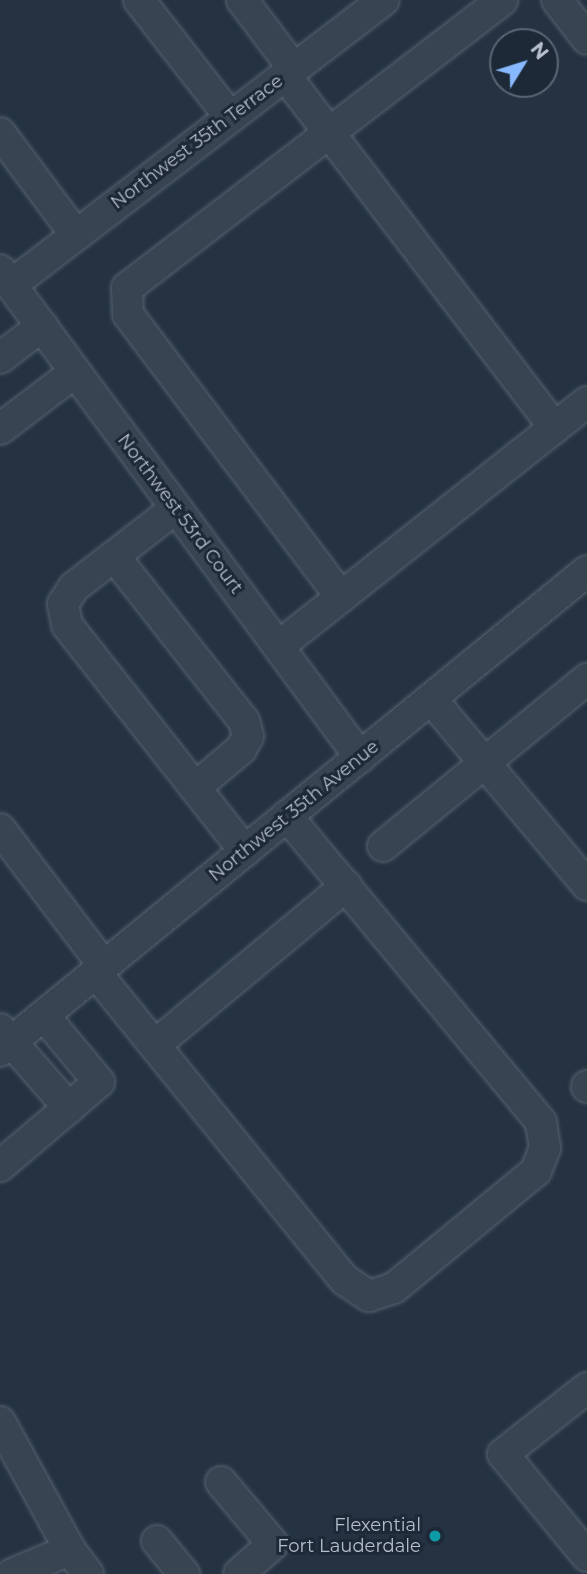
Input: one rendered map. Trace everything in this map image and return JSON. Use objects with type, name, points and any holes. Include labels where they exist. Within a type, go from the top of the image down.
[{"type":"street","points":[[139,0],[230,117]]},
{"type":"street","points":[[242,0],[329,133],[555,428]]},
{"type":"street","name":"Northwest 35th Terrace","points":[[6,278],[76,235],[384,0]]},
{"type":"street","points":[[341,597],[128,314],[127,288],[502,0]]},
{"type":"street","points":[[557,0],[587,39]]},
{"type":"street","points":[[0,133],[76,235]]},
{"type":"street","name":"Northwest 53rd Court","points":[[6,278],[360,757]]},
{"type":"street","points":[[0,358],[42,326]]},
{"type":"street","points":[[0,429],[75,372]]},
{"type":"street","points":[[279,646],[587,402]]},
{"type":"street","points":[[176,508],[74,587],[63,604],[66,625],[245,851]]},
{"type":"street","points":[[114,556],[244,722],[248,736],[241,749],[195,788]]},
{"type":"street","name":"Northwest 35th Avenue","points":[[4,1041],[44,1016],[587,571]]},
{"type":"street","points":[[383,846],[587,679]]},
{"type":"street","points":[[431,699],[587,885]]},
{"type":"street","points":[[0,829],[155,1045],[345,1280],[369,1296],[394,1288],[536,1171],[545,1148],[541,1122],[288,816]]},
{"type":"street","points":[[155,1045],[346,886]]},
{"type":"street","points":[[0,1166],[99,1083],[44,1016]]},
{"type":"street","points":[[4,1041],[69,1108]]},
{"type":"street","points":[[587,1388],[503,1454],[587,1556]]},
{"type":"street","points":[[0,1422],[70,1550],[88,1574]]},
{"type":"street","points":[[221,1482],[273,1544],[239,1574]]},
{"type":"street","points":[[157,1541],[184,1574]]},
{"type":"street","points":[[12,1574],[70,1550]]},
{"type":"place","name":"Flexential Fort Lauderdale","points":[[435,1536]]}]
